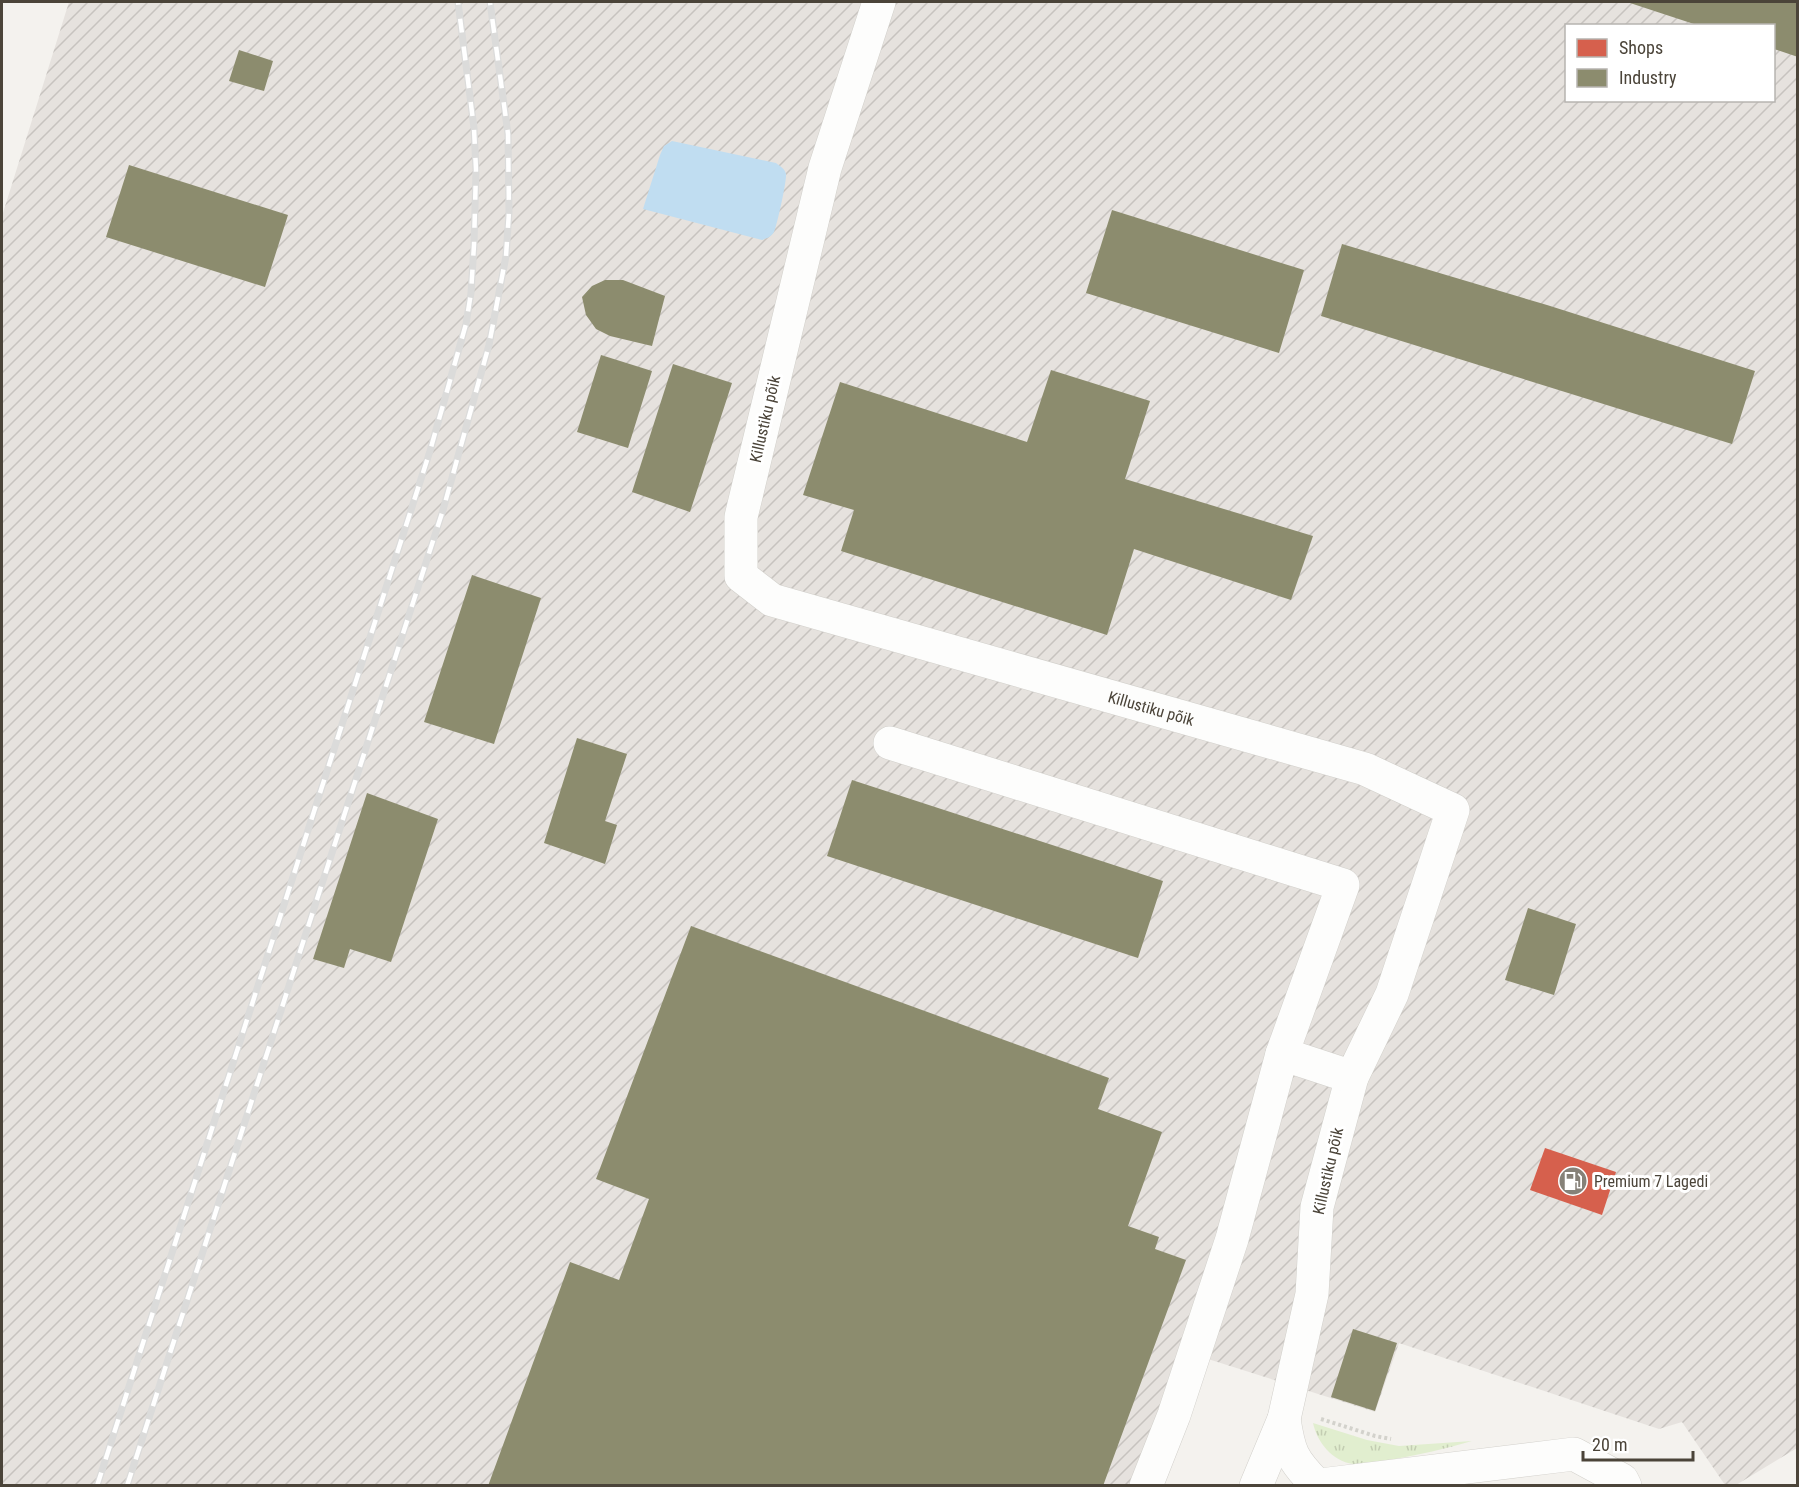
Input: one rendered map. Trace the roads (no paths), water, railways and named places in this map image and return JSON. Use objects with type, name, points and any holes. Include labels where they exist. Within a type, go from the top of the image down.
[{"type":"street","name":"Killustiku põik","points":[[879,2],[825,168],[741,517],[741,576],[772,600],[1365,768],[1453,810],[1392,994],[1352,1077],[1317,1207],[1312,1294],[1285,1413],[1257,1485]]},
{"type":"street","points":[[890,743],[1343,885],[1282,1054],[1232,1239],[1174,1415],[1146,1485]]},
{"type":"street","points":[[1282,1054],[1352,1077]]},
{"type":"street","points":[[1285,1413],[1289,1447],[1299,1467],[1314,1485],[1574,1454],[1622,1480],[1625,1485]]},
{"type":"water","points":[[672,141],[776,163],[782,168],[786,174],[785,185],[772,235],[762,240],[643,209],[660,155],[664,146]]},
{"type":"railway","points":[[97,1486],[430,451],[466,324],[471,293],[476,170],[474,128],[458,2]]},
{"type":"railway","points":[[127,1486],[443,510],[489,345],[506,256],[509,212],[508,134],[490,2]]},
{"type":"place","name":"Premium 7 Lagedi","points":[[1573,1181]]}]
